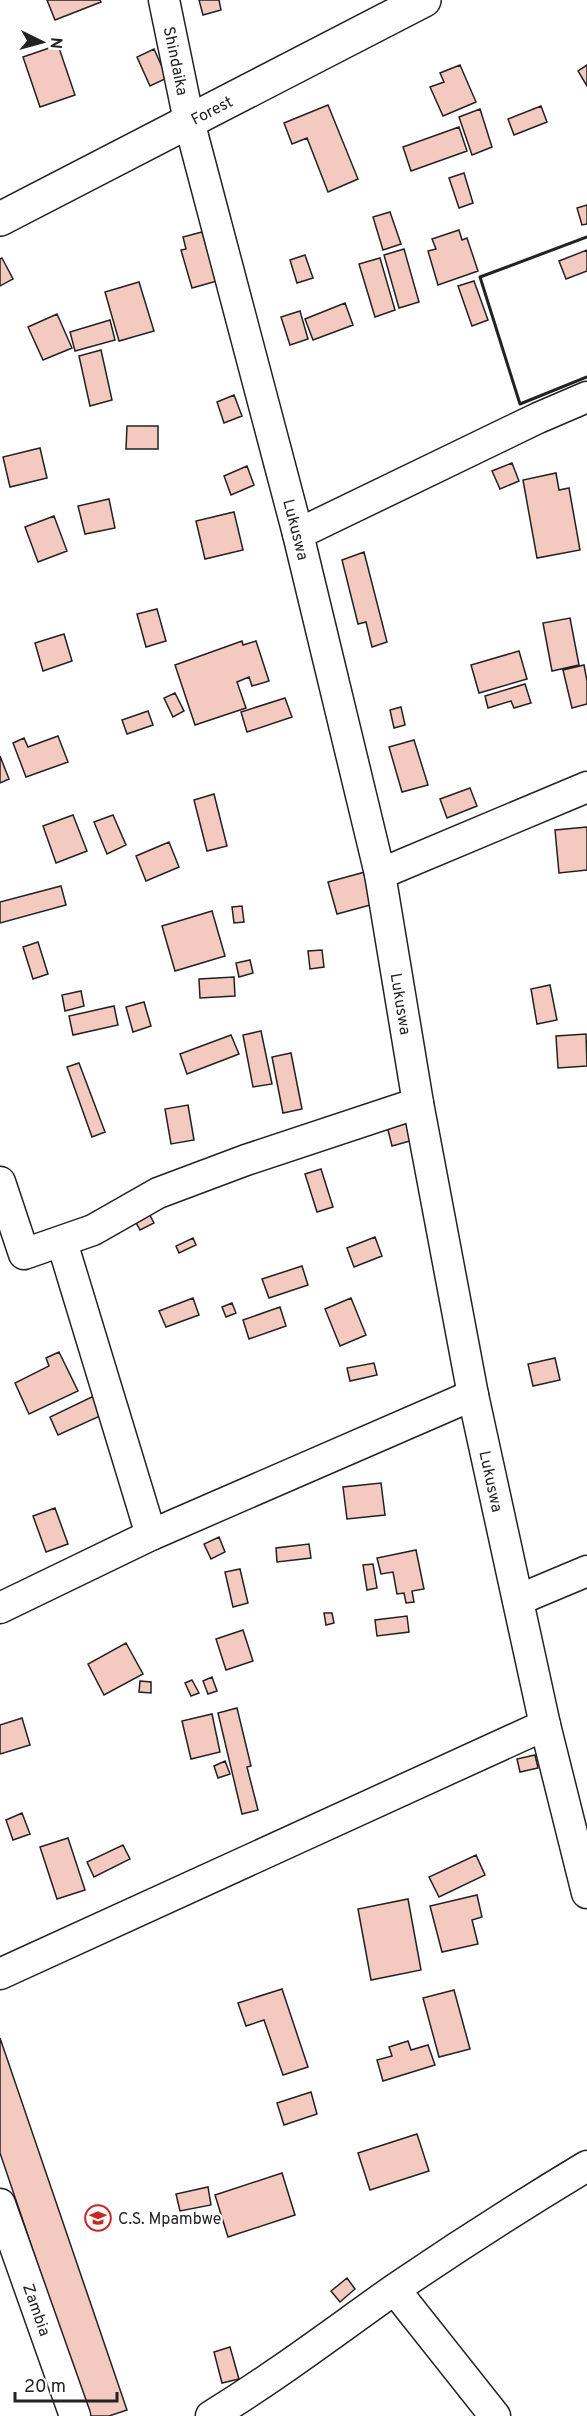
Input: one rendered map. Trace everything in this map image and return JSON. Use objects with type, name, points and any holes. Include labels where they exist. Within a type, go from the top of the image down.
[{"type":"street","name":"Shindaika","points":[[164,0],[189,121]]},
{"type":"street","name":"Forest","points":[[0,219],[424,0]]},
{"type":"street","name":"Lukuswa","points":[[189,121],[298,534],[380,874],[418,1103],[473,1395],[545,1725],[587,1893]]},
{"type":"street","points":[[298,534],[538,418],[587,397]]},
{"type":"street","points":[[380,874],[587,787]]},
{"type":"street","points":[[0,1182],[12,1259],[93,1230],[158,1192],[418,1103]]},
{"type":"street","points":[[62,1242],[151,1535]]},
{"type":"street","points":[[0,1608],[151,1535],[473,1395]]},
{"type":"street","points":[[518,1600],[587,1571]]},
{"type":"street","points":[[0,1974],[545,1725]]},
{"type":"street","points":[[211,2416],[264,2384],[394,2290],[501,2219],[587,2166]]},
{"type":"street","name":"Zambia","points":[[0,2204],[75,2416]]},
{"type":"street","points":[[394,2290],[495,2416]]},
{"type":"building","points":[[47,0],[100,0],[101,2],[55,20]]},
{"type":"building","points":[[199,0],[219,0],[221,10],[203,15]]},
{"type":"building","points":[[58,45],[75,95],[40,107],[23,57]]},
{"type":"building","points":[[154,49],[167,78],[150,86],[137,57]]},
{"type":"building","points":[[460,65],[476,102],[443,116],[430,87],[444,82],[440,73]]},
{"type":"building","points":[[587,65],[587,86],[578,71]]},
{"type":"building","points":[[328,105],[358,179],[328,192],[307,138],[292,144],[284,123]]},
{"type":"building","points":[[541,106],[547,122],[514,135],[508,119]]},
{"type":"building","points":[[480,109],[492,147],[472,155],[459,117]]},
{"type":"building","points":[[459,127],[467,151],[411,171],[403,147]]},
{"type":"building","points":[[464,173],[473,203],[459,208],[449,178]]},
{"type":"building","points":[[587,205],[587,224],[582,225],[577,208]]},
{"type":"building","points":[[390,212],[401,244],[383,250],[373,217]]},
{"type":"building","points":[[459,230],[462,240],[467,238],[478,271],[438,285],[428,251],[436,249],[432,239]]},
{"type":"building","points":[[202,232],[217,281],[192,288],[181,250],[186,249],[183,237]]},
{"type":"building","points":[[404,249],[419,302],[399,308],[384,255]]},
{"type":"building","points":[[587,250],[587,271],[566,279],[559,261]]},
{"type":"building","points":[[305,255],[313,278],[297,283],[290,260]]},
{"type":"building","points":[[2,258],[13,279],[0,286],[0,259]]},
{"type":"building","points":[[380,258],[395,310],[375,317],[359,264]]},
{"type":"building","points":[[474,281],[488,320],[472,326],[458,286]]},
{"type":"building","points":[[139,282],[154,331],[119,341],[105,292]]},
{"type":"building","points":[[345,303],[353,325],[313,340],[305,319]]},
{"type":"building","points":[[300,311],[308,339],[290,345],[281,317]]},
{"type":"building","points":[[57,314],[72,348],[43,360],[28,327]]},
{"type":"building","points":[[110,320],[115,340],[75,351],[70,332]]},
{"type":"building","points":[[101,350],[112,400],[90,406],[79,356]]},
{"type":"building","points":[[234,395],[242,416],[224,423],[217,402]]},
{"type":"building","points":[[127,426],[158,426],[158,449],[126,449]]},
{"type":"building","points":[[40,448],[47,478],[10,487],[3,457]]},
{"type":"building","points":[[512,463],[519,481],[500,489],[492,471]]},
{"type":"building","points":[[247,466],[254,485],[231,495],[224,476]]},
{"type":"building","points":[[556,473],[559,490],[569,488],[580,550],[537,558],[523,480]]},
{"type":"building","points":[[109,499],[115,528],[85,534],[78,506]]},
{"type":"building","points":[[234,512],[243,550],[205,559],[196,521]]},
{"type":"building","points":[[54,516],[67,551],[38,562],[25,527]]},
{"type":"building","points":[[364,552],[387,642],[372,647],[366,622],[358,624],[342,560]]},
{"type":"building","points":[[157,609],[166,641],[146,647],[137,614]]},
{"type":"building","points":[[570,618],[579,665],[552,671],[543,623]]},
{"type":"building","points":[[64,634],[72,661],[43,671],[35,643]]},
{"type":"building","points":[[242,641],[243,645],[256,641],[269,681],[252,686],[249,677],[237,682],[246,708],[195,725],[175,665]]},
{"type":"building","points":[[519,651],[527,679],[479,693],[471,665]]},
{"type":"building","points":[[584,665],[587,704],[572,708],[563,670]]},
{"type":"building","points":[[525,684],[531,703],[514,708],[511,701],[488,708],[485,696]]},
{"type":"building","points":[[175,693],[184,711],[173,717],[164,698]]},
{"type":"building","points":[[285,698],[292,717],[247,732],[241,712]]},
{"type":"building","points":[[401,707],[405,725],[394,728],[390,710]]},
{"type":"building","points":[[148,711],[153,725],[127,734],[122,720]]},
{"type":"building","points":[[58,736],[68,762],[26,777],[13,743],[24,738],[28,747]]},
{"type":"building","points":[[414,740],[428,785],[402,792],[389,747]]},
{"type":"building","points":[[0,756],[9,779],[0,783]]},
{"type":"building","points":[[470,788],[477,806],[447,818],[440,799]]},
{"type":"building","points":[[214,794],[227,846],[207,851],[194,800]]},
{"type":"building","points":[[73,815],[87,851],[56,863],[43,826]]},
{"type":"building","points":[[113,815],[126,845],[107,854],[94,822]]},
{"type":"building","points":[[587,827],[587,870],[559,873],[555,830]]},
{"type":"building","points":[[169,842],[179,867],[146,881],[136,856]]},
{"type":"building","points":[[365,872],[374,904],[337,914],[328,882]]},
{"type":"building","points":[[61,886],[66,905],[0,923],[0,902]]},
{"type":"building","points":[[242,906],[244,922],[234,923],[232,907]]},
{"type":"building","points":[[212,911],[225,956],[175,971],[162,926]]},
{"type":"building","points":[[38,942],[48,974],[33,979],[23,947]]},
{"type":"building","points":[[322,950],[324,967],[310,969],[308,951]]},
{"type":"building","points":[[250,960],[253,973],[239,977],[236,963]]},
{"type":"building","points":[[234,977],[235,996],[200,998],[199,979]]},
{"type":"building","points":[[550,985],[557,1020],[537,1024],[531,989]]},
{"type":"building","points":[[81,991],[84,1006],[65,1011],[62,995]]},
{"type":"building","points":[[144,1002],[151,1026],[133,1032],[126,1007]]},
{"type":"building","points":[[114,1006],[118,1025],[73,1035],[69,1016]]},
{"type":"building","points":[[261,1031],[272,1084],[253,1087],[243,1035]]},
{"type":"building","points":[[586,1034],[587,1066],[558,1068],[556,1036]]},
{"type":"building","points":[[231,1035],[239,1054],[187,1074],[180,1054]]},
{"type":"building","points":[[291,1053],[302,1109],[283,1113],[272,1057]]},
{"type":"building","points":[[79,1063],[105,1132],[92,1137],[67,1067]]},
{"type":"building","points":[[188,1105],[194,1140],[171,1144],[165,1109]]},
{"type":"building","points":[[411,1119],[417,1139],[392,1146],[387,1126]]},
{"type":"building","points":[[321,1169],[333,1207],[317,1212],[305,1174]]},
{"type":"building","points":[[146,1208],[154,1223],[140,1230],[132,1215]]},
{"type":"building","points":[[375,1237],[382,1256],[354,1267],[347,1248]]},
{"type":"building","points":[[193,1238],[196,1245],[179,1253],[176,1246]]},
{"type":"building","points":[[302,1266],[308,1285],[269,1298],[262,1279]]},
{"type":"building","points":[[193,1298],[199,1315],[166,1327],[159,1311]]},
{"type":"building","points":[[351,1298],[366,1335],[340,1346],[325,1309]]},
{"type":"building","points":[[232,1303],[236,1313],[226,1317],[222,1307]]},
{"type":"building","points":[[280,1307],[286,1326],[249,1339],[243,1320]]},
{"type":"building","points":[[59,1352],[78,1391],[29,1414],[15,1383],[49,1366],[46,1358]]},
{"type":"building","points":[[555,1358],[560,1380],[533,1386],[528,1364]]},
{"type":"building","points":[[374,1363],[377,1375],[350,1381],[347,1368]]},
{"type":"building","points":[[100,1393],[109,1412],[58,1435],[50,1417]]},
{"type":"building","points":[[381,1483],[385,1515],[347,1519],[343,1487]]},
{"type":"building","points":[[55,1508],[68,1544],[46,1552],[33,1516]]},
{"type":"building","points":[[219,1537],[225,1552],[211,1559],[204,1544]]},
{"type":"building","points":[[309,1544],[311,1558],[277,1562],[276,1548]]},
{"type":"building","points":[[416,1550],[424,1589],[412,1591],[414,1602],[406,1603],[404,1593],[397,1594],[393,1572],[381,1574],[377,1558]]},
{"type":"building","points":[[373,1564],[377,1588],[367,1590],[363,1565]]},
{"type":"building","points":[[240,1569],[248,1603],[233,1607],[225,1572]]},
{"type":"building","points":[[324,1613],[332,1613],[334,1623],[326,1625]]},
{"type":"building","points":[[407,1616],[409,1632],[377,1636],[375,1620]]},
{"type":"building","points":[[243,1630],[253,1661],[226,1670],[216,1639]]},
{"type":"building","points":[[126,1643],[143,1674],[104,1695],[88,1664]]},
{"type":"building","points":[[212,1677],[217,1691],[208,1694],[203,1681]]},
{"type":"building","points":[[192,1680],[199,1693],[191,1696],[185,1683]]},
{"type":"building","points":[[140,1681],[151,1682],[151,1693],[139,1692]]},
{"type":"building","points":[[237,1708],[251,1766],[247,1767],[258,1810],[242,1814],[218,1713]]},
{"type":"building","points":[[212,1714],[220,1752],[191,1759],[182,1721]]},
{"type":"building","points":[[22,1718],[30,1745],[0,1754],[0,1725]]},
{"type":"building","points":[[535,1755],[538,1768],[520,1772],[517,1759]]},
{"type":"building","points":[[225,1761],[230,1774],[218,1778],[214,1766]]},
{"type":"building","points":[[22,1813],[30,1834],[13,1840],[6,1820]]},
{"type":"building","points":[[68,1838],[85,1890],[57,1899],[40,1847]]},
{"type":"building","points":[[123,1845],[130,1859],[94,1877],[87,1862]]},
{"type":"building","points":[[476,1855],[485,1875],[439,1897],[429,1877]]},
{"type":"building","points":[[477,1895],[482,1917],[472,1920],[478,1944],[442,1952],[430,1906]]},
{"type":"building","points":[[408,1899],[421,1970],[371,1980],[358,1909]]},
{"type":"building","points":[[282,1989],[308,2067],[283,2075],[264,2020],[246,2026],[238,2003]]},
{"type":"building","points":[[454,1990],[470,2049],[439,2057],[423,1998]]},
{"type":"building","points":[[0,2038],[127,2410],[109,2416],[89,2416],[0,2153]]},
{"type":"building","points":[[408,2041],[411,2050],[428,2045],[435,2065],[383,2081],[377,2060],[392,2056],[389,2047]]},
{"type":"building","points":[[311,2092],[317,2114],[284,2125],[277,2103]]},
{"type":"building","points":[[417,2134],[429,2171],[370,2190],[358,2153]]},
{"type":"building","points":[[282,2173],[295,2215],[228,2237],[215,2195]]},
{"type":"building","points":[[208,2187],[211,2205],[180,2211],[176,2194]]},
{"type":"building","points":[[347,2278],[355,2289],[340,2302],[331,2291]]},
{"type":"building","points":[[230,2347],[239,2379],[222,2383],[214,2352]]},
{"type":"wall","points":[[587,237],[480,277],[520,404],[587,377]]},
{"type":"place","name":"C.S. Mpambwe","points":[[98,2218]]}]
